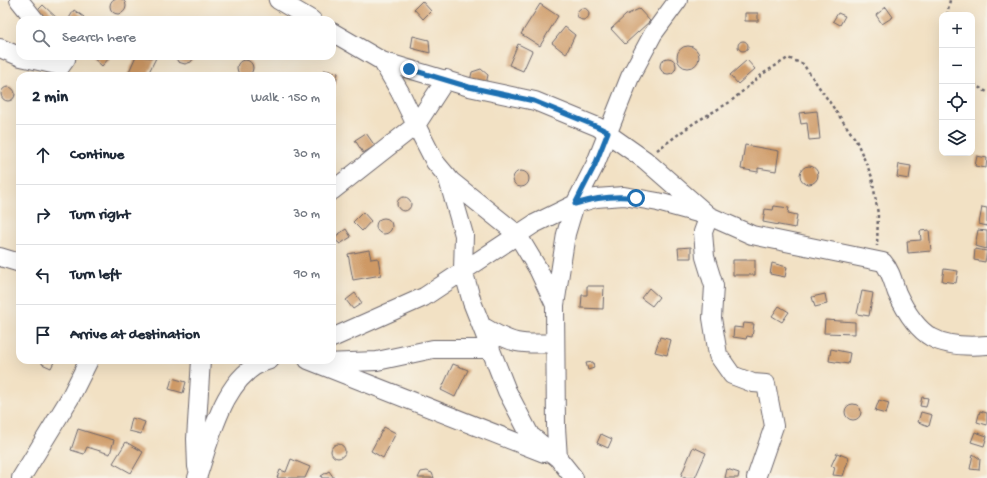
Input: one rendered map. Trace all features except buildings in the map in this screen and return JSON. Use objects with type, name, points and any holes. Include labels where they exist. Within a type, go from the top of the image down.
[{"type":"street","points":[[19,0],[33,16]]},
{"type":"street","points":[[278,0],[305,16]]},
{"type":"street","points":[[560,467],[554,343],[555,305],[566,234],[575,204],[595,165],[619,101],[640,56],[653,34],[678,0]]},
{"type":"street","points":[[336,34],[382,61],[469,87],[534,101],[570,114],[608,132],[645,160],[709,216]]},
{"type":"street","points":[[0,48],[16,55]]},
{"type":"street","points":[[34,60],[61,66],[65,60]]},
{"type":"street","points":[[382,61],[400,92],[428,150],[447,176],[517,234],[538,269],[555,305]]},
{"type":"street","points":[[336,188],[416,125],[446,80]]},
{"type":"street","points":[[447,176],[464,235],[463,270],[472,302],[507,391],[530,435],[560,467],[574,478]]},
{"type":"street","points":[[336,336],[424,297],[517,234],[575,204],[596,198],[624,196],[658,202],[709,216],[752,235],[883,262],[888,267],[897,292],[912,320],[922,332],[931,338],[963,347],[987,345]]},
{"type":"street","points":[[709,216],[703,232],[705,257],[714,286],[712,318],[718,354],[732,374],[753,383],[766,384],[774,426],[756,478]]},
{"type":"street","points":[[0,257],[16,262]]},
{"type":"street","points":[[482,326],[500,337],[524,345],[554,343]]},
{"type":"street","points":[[336,364],[377,361],[433,349],[491,349]]},
{"type":"street","points":[[21,478],[70,398],[87,364]]},
{"type":"street","points":[[197,477],[196,439],[201,364]]},
{"type":"street","points":[[197,477],[217,423],[229,396],[239,380],[260,364]]},
{"type":"street","points":[[317,364],[560,467]]},
{"type":"path","points":[[948,12],[950,0]]},
{"type":"path","points":[[645,160],[670,139],[730,102],[764,73],[788,58],[803,64],[856,140],[872,177],[878,214],[877,260]]},
{"type":"path","points":[[975,84],[987,92]]},
{"type":"route","points":[[409,69],[469,87],[534,101],[570,114],[608,132],[595,165],[575,204],[596,198],[624,196],[636,198]]}]
